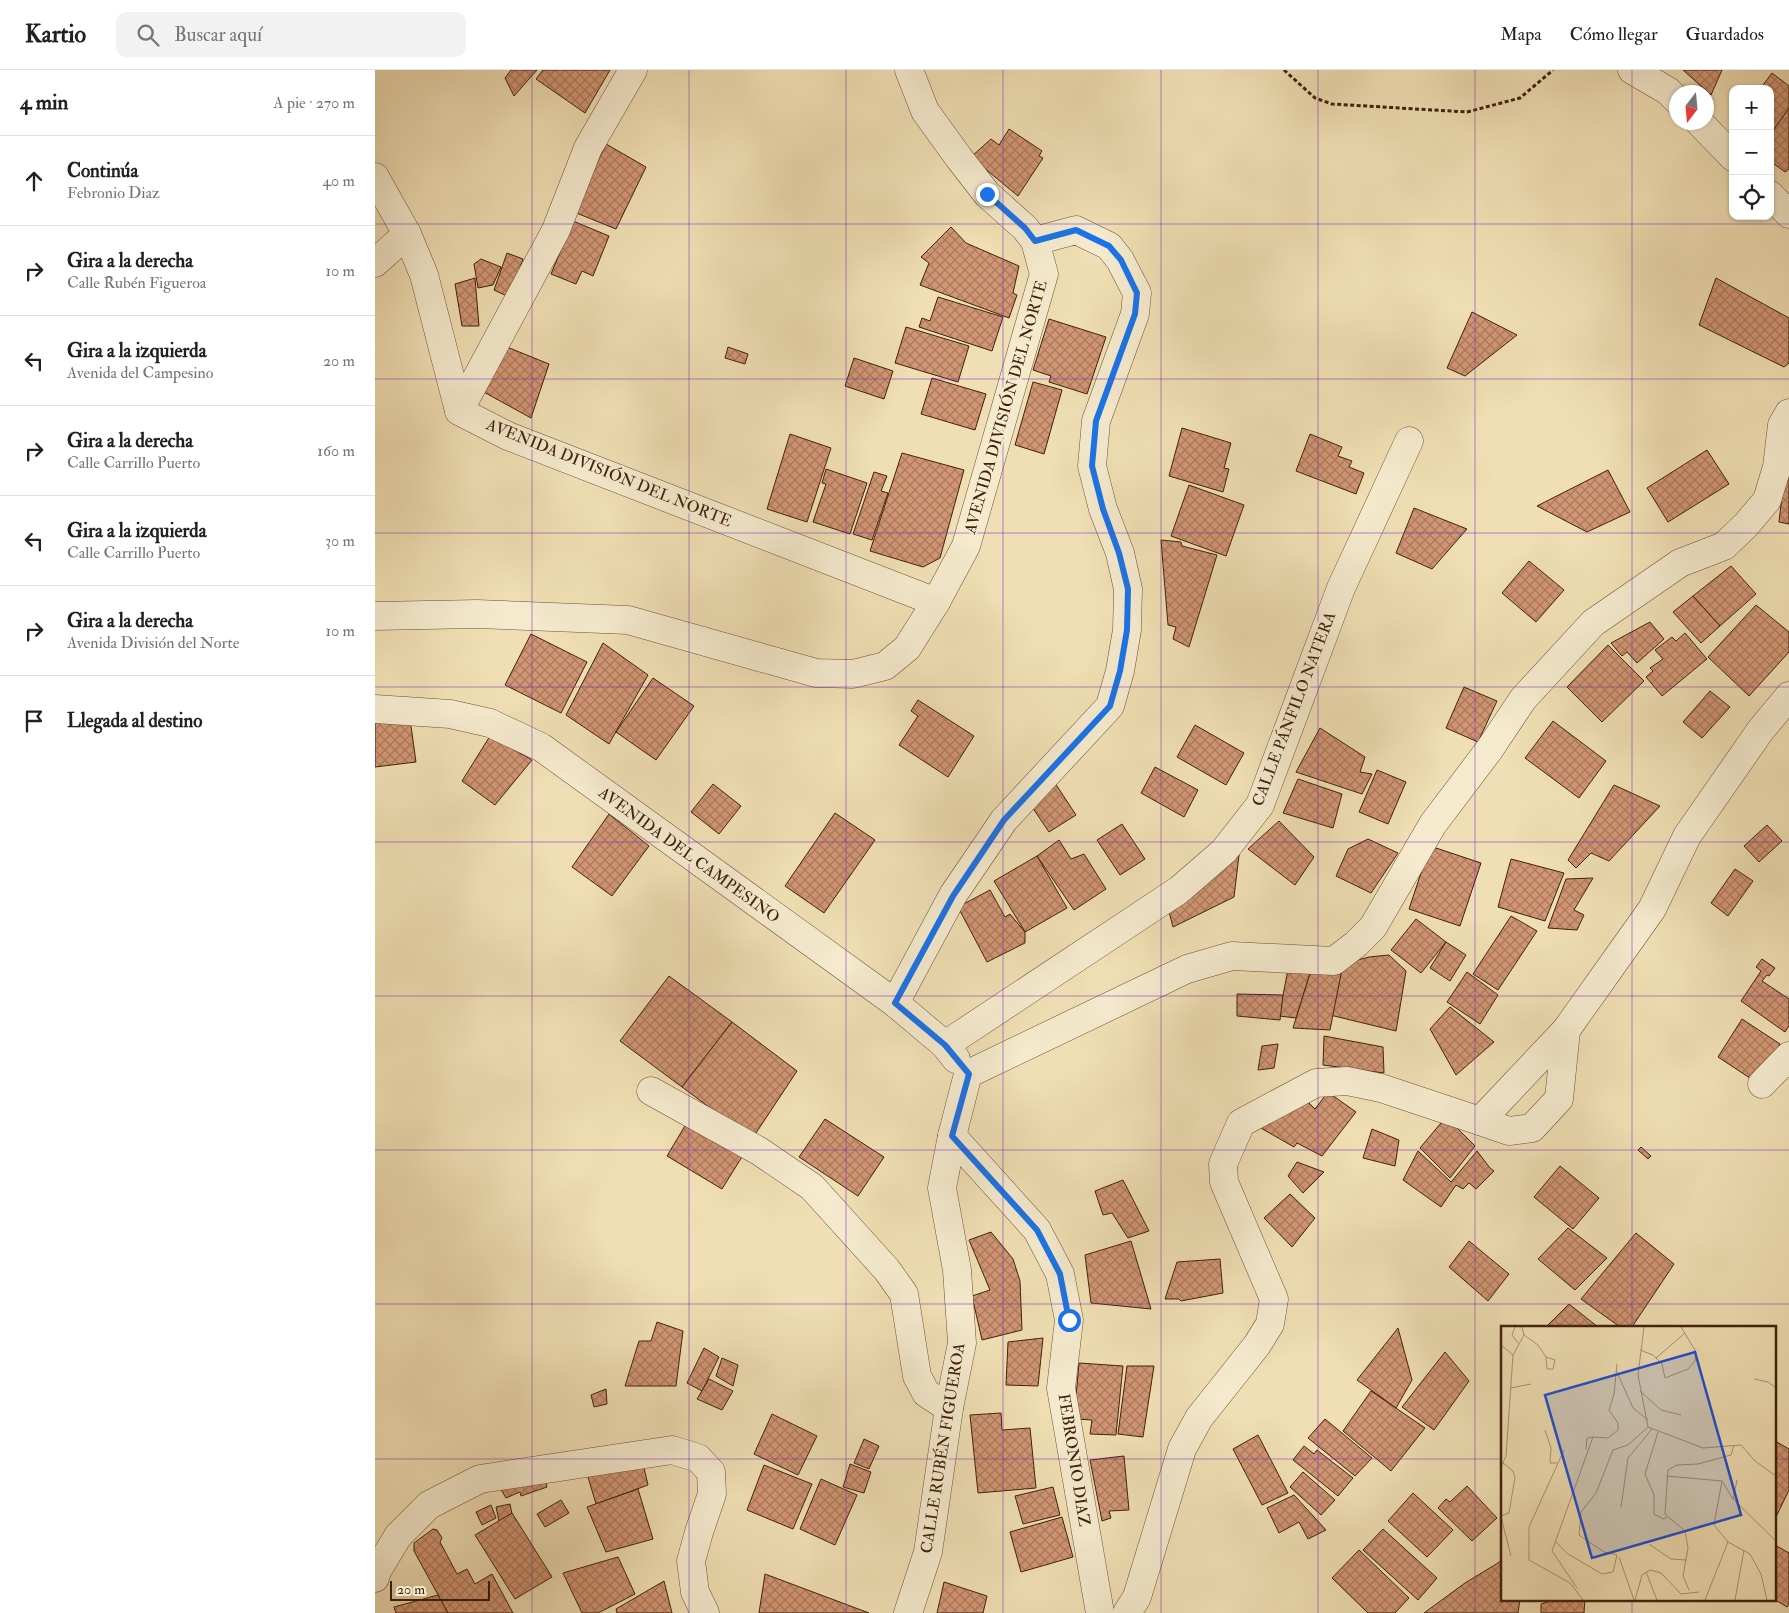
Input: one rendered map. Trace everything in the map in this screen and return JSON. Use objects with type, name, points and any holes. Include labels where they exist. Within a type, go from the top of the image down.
[{"type":"street","points":[[459,411],[556,230],[588,148],[633,70]]},
{"type":"street","name":"AVENIDA DIVISIÓN DEL NORTE","points":[[375,616],[477,614],[628,620],[816,673],[853,674],[885,666],[907,648],[936,602],[966,546],[1044,274],[1035,241],[1025,228],[987,194],[959,158],[925,111],[909,70]]},
{"type":"street","points":[[1632,70],[1669,92]]},
{"type":"street","points":[[1707,130],[1729,153]]},
{"type":"street","points":[[375,178],[407,234],[424,275],[459,411]]},
{"type":"street","points":[[1774,199],[1789,214]]},
{"type":"street","points":[[895,1003],[953,896],[1004,820],[1110,706],[1120,671],[1127,630],[1128,589],[1119,553],[1103,509],[1092,466],[1096,421],[1135,314],[1137,293],[1121,260],[1109,246],[1076,230],[1035,241]]},
{"type":"street","points":[[375,263],[407,234]]},
{"type":"street","name":"AVENIDA DIVISIÓN DEL NORTE","points":[[459,411],[508,436],[936,602]]},
{"type":"street","points":[[969,1074],[1187,969],[1232,956],[1334,961],[1373,927],[1433,824],[1489,750],[1523,699],[1593,622],[1680,563],[1724,546],[1746,525],[1767,500],[1777,468],[1782,425],[1789,413]]},
{"type":"street","name":"CALLE PÁNFILO NATERA","points":[[945,1045],[1179,890],[1224,851],[1260,805],[1341,588],[1409,441]]},
{"type":"street","points":[[1479,1121],[1566,1030],[1652,909],[1687,836],[1760,731],[1789,696]]},
{"type":"street","name":"AVENIDA DEL CAMPESINO","points":[[375,710],[449,714],[490,722],[541,747],[895,1003],[945,1045],[969,1074]]},
{"type":"street","points":[[1127,1613],[1137,1597],[1183,1449],[1199,1418],[1257,1345],[1270,1324],[1274,1299],[1224,1182],[1223,1164],[1241,1123],[1316,1083],[1347,1080],[1381,1088],[1509,1131],[1532,1128],[1559,1099],[1566,1030]]},
{"type":"street","points":[[1762,1084],[1789,1056]]},
{"type":"street","name":"CALLE RUBÉN FIGUEROA","points":[[908,1613],[928,1552],[949,1408],[962,1343],[957,1270],[942,1188],[952,1136],[969,1074]]},
{"type":"street","points":[[651,1091],[759,1151],[812,1187],[887,1270],[904,1294],[917,1376],[926,1393],[949,1408]]},
{"type":"street","name":"FEBRONIO DIAZ","points":[[952,1136],[1037,1230],[1060,1274],[1069,1320],[1061,1388],[1100,1613]]},
{"type":"street","points":[[375,1578],[377,1571],[398,1536],[429,1505],[480,1479],[672,1450],[698,1458],[711,1472],[712,1494],[691,1560],[695,1592],[705,1613]]},
{"type":"path","points":[[1284,70],[1315,98],[1331,104],[1467,112],[1519,98],[1553,70]]},
{"type":"building","points":[[511,70],[537,70],[514,96],[505,78]]},
{"type":"building","points":[[543,70],[610,70],[585,113],[536,79]]},
{"type":"building","points":[[1683,70],[1722,70],[1714,88],[1714,85],[1700,85]]},
{"type":"building","points":[[1772,73],[1789,86],[1789,108],[1774,129],[1774,85],[1763,85]]},
{"type":"building","points":[[1789,108],[1789,169],[1785,172],[1774,164],[1774,129]]},
{"type":"building","points":[[1009,129],[1042,151],[1039,156],[1043,158],[1018,196],[971,157],[991,139],[999,145]]},
{"type":"building","points":[[606,144],[646,167],[616,229],[574,212]]},
{"type":"building","points":[[573,221],[609,236],[593,276],[582,271],[576,284],[551,274]]},
{"type":"building","points":[[951,227],[966,243],[1019,266],[1013,293],[1017,295],[1009,318],[920,285],[929,263],[921,257]]},
{"type":"building","points":[[507,253],[523,259],[507,296],[494,290]]},
{"type":"building","points":[[481,259],[501,267],[493,285],[478,288],[474,264]]},
{"type":"building","points":[[475,278],[479,326],[462,326],[455,284]]},
{"type":"building","points":[[1716,278],[1789,318],[1789,363],[1784,367],[1699,325]]},
{"type":"building","points":[[938,297],[1003,317],[992,351],[919,327],[922,318],[930,321]]},
{"type":"building","points":[[1472,312],[1517,335],[1465,376],[1447,368]]},
{"type":"building","points":[[1049,319],[1106,337],[1087,394],[1049,382],[1051,376],[1033,370]]},
{"type":"building","points":[[906,327],[969,346],[958,382],[895,363]]},
{"type":"building","points":[[502,345],[549,364],[531,418],[482,391]]},
{"type":"building","points":[[728,347],[748,354],[745,364],[725,358]]},
{"type":"building","points":[[854,358],[893,371],[884,399],[845,386]]},
{"type":"building","points":[[932,378],[986,394],[975,430],[921,414]]},
{"type":"building","points":[[1033,382],[1062,390],[1044,454],[1015,445]]},
{"type":"building","points":[[1182,428],[1231,443],[1224,468],[1229,469],[1223,492],[1169,476]]},
{"type":"building","points":[[790,434],[831,448],[807,522],[767,509]]},
{"type":"building","points":[[1310,434],[1342,447],[1338,456],[1352,461],[1349,467],[1364,473],[1356,494],[1296,471]]},
{"type":"building","points":[[1707,450],[1729,484],[1668,522],[1647,488]]},
{"type":"building","points":[[1787,452],[1789,453],[1789,524],[1779,522]]},
{"type":"building","points":[[902,453],[964,470],[940,558],[923,567],[870,551]]},
{"type":"building","points":[[826,469],[867,483],[850,534],[813,522],[826,484],[822,483]]},
{"type":"building","points":[[1608,470],[1630,512],[1587,532],[1537,506]]},
{"type":"building","points":[[874,472],[887,476],[881,491],[888,493],[872,540],[853,534]]},
{"type":"building","points":[[1189,485],[1244,505],[1226,556],[1171,536]]},
{"type":"building","points":[[1414,508],[1467,529],[1432,569],[1396,553]]},
{"type":"building","points":[[1161,540],[1181,542],[1182,546],[1217,555],[1189,647],[1173,639],[1176,627],[1168,625]]},
{"type":"building","points":[[1529,561],[1564,590],[1536,622],[1502,593]]},
{"type":"building","points":[[1731,566],[1756,594],[1720,626],[1693,596]]},
{"type":"building","points":[[1693,596],[1720,626],[1701,643],[1673,612]]},
{"type":"building","points":[[1756,605],[1789,632],[1789,652],[1749,696],[1708,657]]},
{"type":"building","points":[[1650,622],[1664,639],[1637,663],[1627,652],[1622,656],[1611,643]]},
{"type":"building","points":[[1685,633],[1707,659],[1662,696],[1646,677],[1653,671],[1650,668],[1663,659],[1655,650],[1672,637],[1676,641]]},
{"type":"building","points":[[531,634],[587,662],[561,713],[505,685]]},
{"type":"building","points":[[603,643],[648,675],[609,744],[566,715]]},
{"type":"building","points":[[1608,645],[1644,681],[1602,722],[1567,687]]},
{"type":"building","points":[[653,678],[694,706],[656,760],[616,732]]},
{"type":"building","points":[[1464,687],[1497,701],[1478,742],[1446,728]]},
{"type":"building","points":[[1710,691],[1730,707],[1702,738],[1683,722]]},
{"type":"building","points":[[918,700],[974,736],[948,777],[899,745],[918,716],[911,711]]},
{"type":"building","points":[[410,719],[416,762],[375,767],[375,723]]},
{"type":"building","points":[[1553,721],[1606,761],[1579,798],[1525,758]]},
{"type":"building","points":[[1195,725],[1244,753],[1226,785],[1177,757]]},
{"type":"building","points":[[1320,728],[1365,757],[1360,772],[1372,774],[1362,794],[1296,772]]},
{"type":"building","points":[[490,736],[532,760],[495,805],[462,781]]},
{"type":"building","points":[[1155,767],[1198,790],[1184,817],[1141,793]]},
{"type":"building","points":[[1377,770],[1406,782],[1388,824],[1359,812]]},
{"type":"building","points":[[1298,779],[1342,794],[1333,828],[1283,813]]},
{"type":"building","points":[[1053,780],[1076,815],[1049,832],[1026,798]]},
{"type":"building","points":[[713,784],[741,806],[719,834],[691,812]]},
{"type":"building","points":[[1614,785],[1660,806],[1609,861],[1591,853],[1576,868],[1568,860]]},
{"type":"building","points":[[835,813],[875,840],[824,913],[785,886]]},
{"type":"building","points":[[609,814],[649,846],[612,896],[572,867]]},
{"type":"building","points":[[1279,821],[1314,857],[1295,885],[1248,849]]},
{"type":"building","points":[[1122,824],[1145,859],[1120,875],[1097,840]]},
{"type":"building","points":[[1767,825],[1782,841],[1759,862],[1744,846]]},
{"type":"building","points":[[1368,839],[1398,853],[1371,893],[1336,876],[1348,849]]},
{"type":"building","points":[[1059,840],[1071,859],[1084,854],[1106,889],[1074,910],[1037,856]]},
{"type":"building","points":[[1430,846],[1481,863],[1460,926],[1409,909]]},
{"type":"building","points":[[1239,855],[1234,897],[1173,927],[1167,904]]},
{"type":"building","points":[[1037,856],[1067,908],[1025,932],[994,881]]},
{"type":"building","points":[[1511,859],[1564,873],[1545,921],[1498,907]]},
{"type":"building","points":[[1735,869],[1753,881],[1728,916],[1711,903]]},
{"type":"building","points":[[1593,878],[1574,910],[1584,915],[1577,930],[1548,928],[1566,879]]},
{"type":"building","points":[[990,890],[1005,917],[1010,914],[1025,932],[1025,943],[987,962],[958,907]]},
{"type":"building","points":[[1511,916],[1537,931],[1498,990],[1473,974]]},
{"type":"building","points":[[1416,919],[1446,942],[1421,973],[1391,950]]},
{"type":"building","points":[[1446,942],[1466,955],[1450,981],[1430,968]]},
{"type":"building","points":[[1389,955],[1406,971],[1396,1031],[1330,1015],[1343,964],[1369,957]]},
{"type":"building","points":[[1762,959],[1775,968],[1762,981],[1789,999],[1789,1026],[1785,1032],[1741,1001],[1761,971],[1756,967]]},
{"type":"building","points":[[1289,964],[1313,964],[1296,1018],[1279,1016]]},
{"type":"building","points":[[1313,964],[1343,964],[1330,1030],[1293,1028]]},
{"type":"building","points":[[1467,972],[1498,995],[1480,1024],[1447,1002]]},
{"type":"building","points":[[669,976],[732,1022],[682,1087],[620,1041]]},
{"type":"building","points":[[1237,994],[1283,995],[1280,1020],[1237,1016]]},
{"type":"building","points":[[1450,1007],[1494,1042],[1456,1075],[1430,1029]]},
{"type":"building","points":[[1742,1019],[1780,1044],[1756,1082],[1718,1057]]},
{"type":"building","points":[[732,1022],[797,1071],[752,1139],[682,1087]]},
{"type":"building","points":[[1324,1036],[1383,1047],[1384,1073],[1323,1065]]},
{"type":"building","points":[[1278,1044],[1274,1068],[1258,1070],[1262,1046]]},
{"type":"building","points":[[1332,1095],[1356,1112],[1322,1156],[1297,1143],[1294,1147],[1259,1127],[1303,1097],[1315,1109],[1325,1096]]},
{"type":"building","points":[[1446,1117],[1475,1146],[1450,1178],[1420,1148]]},
{"type":"building","points":[[689,1119],[745,1152],[722,1189],[667,1156]]},
{"type":"building","points":[[825,1119],[884,1157],[858,1196],[799,1157]]},
{"type":"building","points":[[1372,1129],[1399,1140],[1395,1166],[1363,1158]]},
{"type":"building","points":[[1641,1147],[1651,1156],[1648,1159],[1638,1150]]},
{"type":"building","points":[[1418,1151],[1451,1182],[1477,1151],[1494,1171],[1476,1189],[1469,1183],[1463,1189],[1456,1185],[1441,1207],[1403,1180]]},
{"type":"building","points":[[1297,1162],[1324,1172],[1303,1193],[1288,1176]]},
{"type":"building","points":[[1560,1166],[1599,1198],[1573,1229],[1534,1197]]},
{"type":"building","points":[[1123,1180],[1149,1231],[1128,1238],[1112,1213],[1103,1215],[1095,1191]]},
{"type":"building","points":[[1290,1194],[1315,1218],[1292,1247],[1264,1218]]},
{"type":"building","points":[[1568,1228],[1607,1258],[1575,1290],[1538,1259]]},
{"type":"building","points":[[991,1232],[1013,1259],[1020,1281],[1022,1330],[982,1340],[972,1296],[990,1290],[969,1240]]},
{"type":"building","points":[[1636,1233],[1674,1264],[1633,1326],[1619,1326],[1581,1299]]},
{"type":"building","points":[[1131,1241],[1151,1309],[1091,1303],[1085,1255]]},
{"type":"building","points":[[1469,1241],[1509,1274],[1488,1301],[1449,1267]]},
{"type":"building","points":[[1220,1259],[1223,1293],[1181,1301],[1179,1299],[1165,1299],[1177,1262]]},
{"type":"building","points":[[1569,1304],[1597,1326],[1547,1326]]},
{"type":"building","points":[[657,1322],[683,1331],[676,1386],[625,1386],[639,1341],[651,1341]]},
{"type":"building","points":[[1398,1328],[1412,1380],[1396,1408],[1357,1380]]},
{"type":"building","points":[[1043,1338],[1038,1386],[1006,1385],[1008,1342]]},
{"type":"building","points":[[704,1348],[719,1357],[702,1391],[687,1383]]},
{"type":"building","points":[[1445,1352],[1469,1381],[1434,1430],[1402,1407]]},
{"type":"building","points":[[722,1358],[738,1365],[733,1386],[716,1376]]},
{"type":"building","points":[[1079,1363],[1123,1366],[1116,1435],[1090,1434],[1092,1420],[1074,1419]]},
{"type":"building","points":[[1127,1366],[1154,1366],[1143,1437],[1118,1434]]},
{"type":"building","points":[[709,1379],[733,1391],[722,1410],[697,1399]]},
{"type":"building","points":[[606,1389],[607,1404],[594,1407],[591,1395]]},
{"type":"building","points":[[1371,1391],[1425,1428],[1391,1471],[1343,1431]]},
{"type":"building","points":[[1001,1413],[1002,1430],[1030,1428],[1036,1488],[978,1493],[970,1415]]},
{"type":"building","points":[[772,1414],[817,1436],[798,1475],[754,1454]]},
{"type":"building","points":[[1325,1419],[1372,1458],[1355,1476],[1308,1438]]},
{"type":"building","points":[[1258,1435],[1288,1493],[1262,1505],[1233,1449]]},
{"type":"building","points":[[864,1439],[879,1446],[869,1469],[854,1463]]},
{"type":"building","points":[[1777,1442],[1789,1449],[1789,1490],[1777,1515]]},
{"type":"building","points":[[1304,1446],[1314,1454],[1317,1450],[1353,1478],[1338,1496],[1293,1460]]},
{"type":"building","points":[[641,1455],[648,1485],[596,1504],[585,1467]]},
{"type":"building","points":[[1124,1456],[1129,1510],[1109,1511],[1111,1518],[1102,1521],[1090,1460]]},
{"type":"building","points":[[850,1464],[871,1472],[864,1493],[843,1487]]},
{"type":"building","points":[[764,1465],[812,1484],[793,1529],[747,1510]]},
{"type":"building","points":[[543,1471],[547,1487],[521,1496],[520,1492],[506,1498],[495,1479]]},
{"type":"building","points":[[1303,1472],[1335,1500],[1321,1515],[1290,1487]]},
{"type":"building","points":[[821,1479],[857,1495],[835,1545],[800,1529]]},
{"type":"building","points":[[1467,1486],[1497,1518],[1472,1541],[1438,1508],[1446,1499],[1450,1502]]},
{"type":"building","points":[[1053,1487],[1060,1515],[1023,1524],[1015,1496]]},
{"type":"building","points":[[638,1489],[653,1539],[606,1552],[587,1507]]},
{"type":"building","points":[[1413,1493],[1453,1530],[1427,1557],[1388,1521]]},
{"type":"building","points":[[1294,1495],[1326,1530],[1308,1539],[1299,1522],[1279,1533],[1267,1508]]},
{"type":"building","points":[[561,1500],[569,1513],[545,1527],[537,1514]]},
{"type":"building","points":[[510,1504],[512,1514],[499,1521],[496,1507]]},
{"type":"building","points":[[491,1505],[496,1518],[482,1525],[476,1512]]},
{"type":"building","points":[[512,1513],[552,1577],[515,1599],[475,1535]]},
{"type":"building","points":[[1062,1517],[1073,1557],[1021,1572],[1010,1532]]},
{"type":"building","points":[[433,1529],[437,1530],[442,1538],[440,1542],[457,1574],[467,1569],[475,1584],[492,1574],[513,1613],[448,1613],[414,1551],[414,1543]]},
{"type":"building","points":[[1383,1529],[1437,1578],[1418,1600],[1363,1550]]},
{"type":"building","points":[[1777,1546],[1789,1553],[1789,1604],[1787,1607],[1776,1600]]},
{"type":"building","points":[[1359,1550],[1409,1598],[1395,1613],[1368,1613],[1332,1578]]},
{"type":"building","points":[[618,1557],[635,1594],[598,1613],[582,1613],[563,1573]]},
{"type":"building","points":[[1501,1560],[1501,1600],[1520,1600],[1518,1613],[1424,1613],[1465,1583]]},
{"type":"building","points":[[765,1574],[869,1613],[759,1613]]},
{"type":"building","points":[[664,1581],[672,1613],[617,1613],[616,1609]]},
{"type":"building","points":[[944,1582],[987,1596],[983,1613],[937,1613]]},
{"type":"building","points":[[438,1595],[448,1613],[396,1613],[394,1607]]},
{"type":"building","points":[[1548,1600],[1585,1600],[1584,1613],[1541,1613],[1541,1604],[1548,1602]]},
{"type":"route","points":[[987,194],[1025,228],[1035,241],[1076,230],[1109,246],[1121,260],[1137,293],[1135,314],[1096,421],[1092,466],[1103,509],[1119,553],[1128,589],[1127,630],[1120,671],[1110,706],[1004,820],[953,896],[895,1003],[945,1045],[969,1074],[952,1136],[1037,1230],[1060,1274],[1069,1320]]}]
